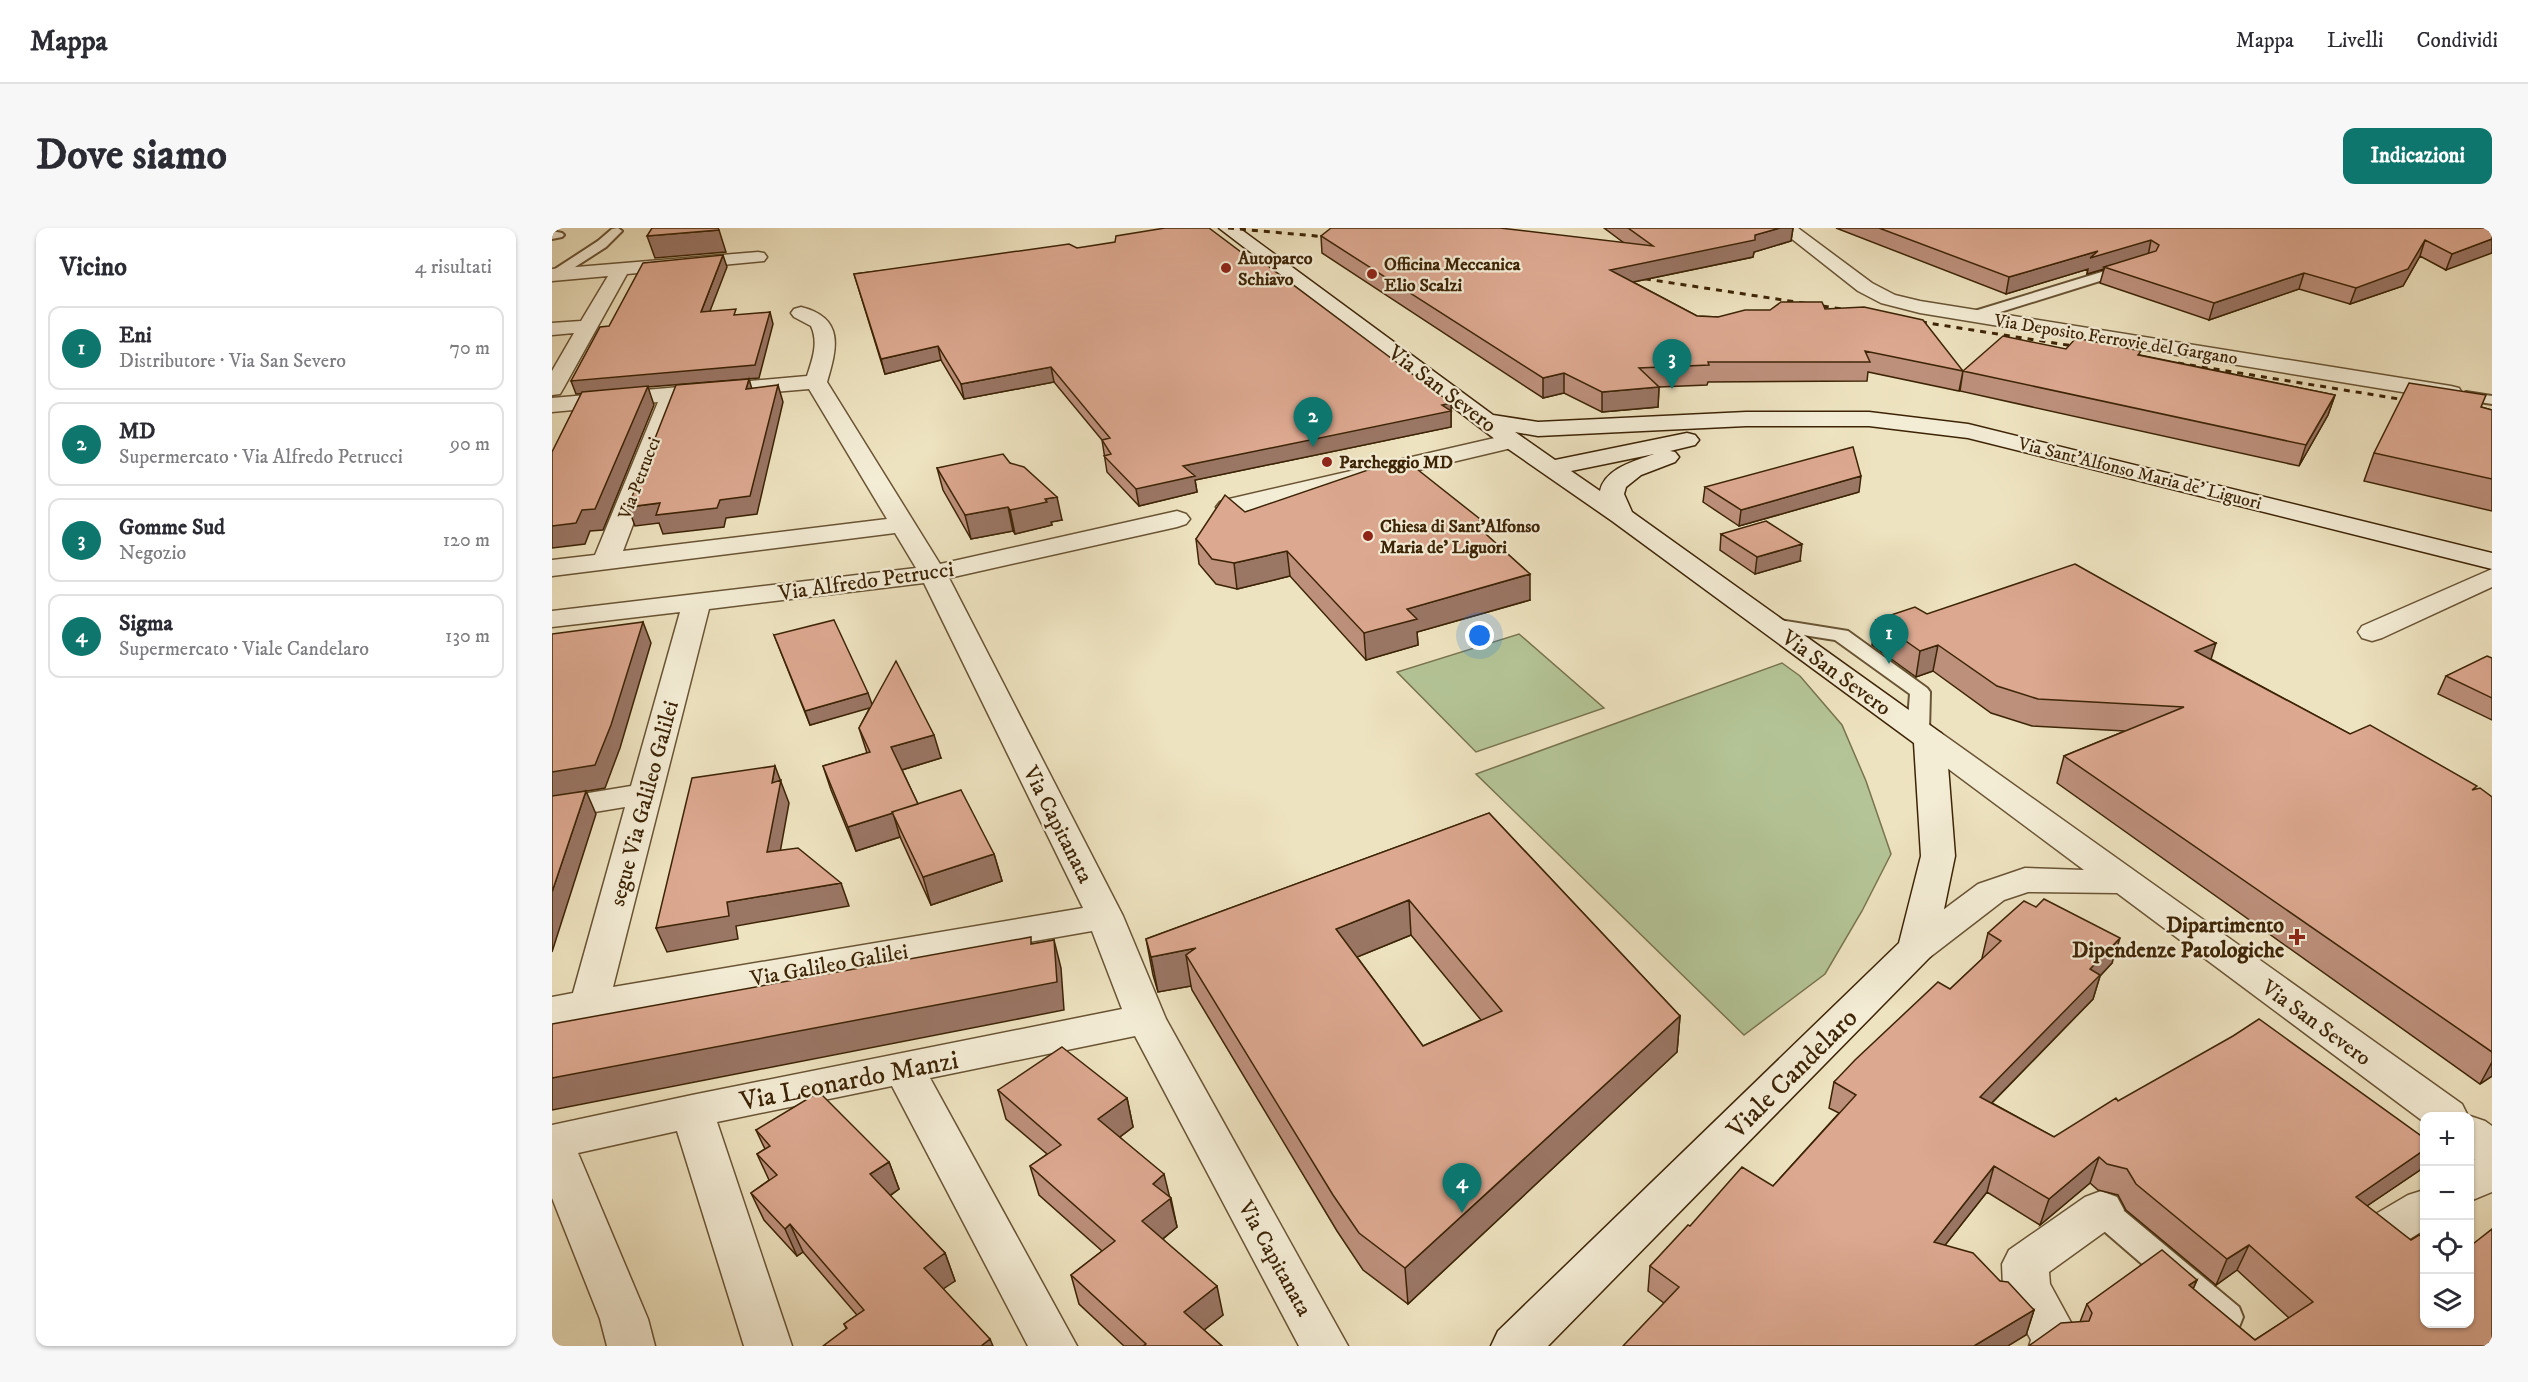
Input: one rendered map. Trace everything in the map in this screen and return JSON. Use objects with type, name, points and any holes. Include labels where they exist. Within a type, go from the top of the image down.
[{"type":"street","name":"Via San Severo","points":[[1228,228],[1278,263],[1520,446],[1773,625],[2442,1112]]},
{"type":"street","name":"Via Deposito Ferrovie del Gargano","points":[[1787,228],[1865,287],[1888,299],[1920,307],[2466,396]]},
{"type":"street","points":[[553,277],[758,256]]},
{"type":"street","points":[[552,389],[620,270]]},
{"type":"street","points":[[552,405],[816,382],[824,357],[826,337],[818,322],[801,313]]},
{"type":"street","points":[[552,329],[589,326]]},
{"type":"street","name":"Via Capitanata","points":[[816,382],[933,574],[1105,916],[1146,1019],[1324,1346]]},
{"type":"street","name":"Via Petrucci","points":[[606,561],[672,394]]},
{"type":"street","points":[[1229,507],[1520,446],[1746,419]]},
{"type":"street","points":[[1486,421],[1538,429],[1783,419]]},
{"type":"street","points":[[1551,468],[1783,419]]},
{"type":"street","points":[[1622,516],[1612,494],[1614,484],[1633,470],[1677,453],[1783,419]]},
{"type":"street","name":"Via Sant'Alfonso Maria de' Liguori","points":[[1783,419],[1869,419],[1968,431],[2492,561]]},
{"type":"street","name":"Via Alfredo Petrucci","points":[[552,619],[933,574],[1177,519]]},
{"type":"street","points":[[552,568],[903,525]]},
{"type":"street","points":[[2372,632],[2492,577]]},
{"type":"street","name":"segue Via Galileo Galilei","points":[[589,1005],[697,601]]},
{"type":"street","points":[[1917,948],[1938,855],[1924,735]]},
{"type":"street","points":[[552,810],[645,794]]},
{"type":"street","name":"Viale Candelaro","points":[[1515,1346],[1917,948],[1991,892],[2025,880],[2126,882]]},
{"type":"street","name":"Via Galileo Galilei","points":[[552,1011],[1105,916]]},
{"type":"street","name":"Via Leonardo Manzi","points":[[552,1143],[692,1111],[1146,1019]]},
{"type":"street","points":[[904,1069],[1053,1346]]},
{"type":"street","points":[[692,1111],[768,1346]]},
{"type":"street","points":[[2474,1137],[2492,1150]]},
{"type":"street","points":[[552,1143],[624,1319],[631,1346]]},
{"type":"street","points":[[2474,1180],[2492,1170]]},
{"type":"street","points":[[2053,1346],[2056,1339],[2027,1287],[2025,1264],[2101,1210]]},
{"type":"lane","points":[[553,277],[602,244],[616,231]]},
{"type":"lane","points":[[1973,316],[2146,262]]},
{"type":"lane","points":[[2466,396],[2492,400]]},
{"type":"lane","points":[[2101,1210],[2227,1317]]},
{"type":"green space","points":[[1519,634],[1604,708],[1476,752],[1397,672]]},
{"type":"green space","points":[[1782,663],[1800,676],[1842,725],[1866,781],[1891,854],[1862,911],[1825,974],[1744,1035],[1476,774]]},
{"type":"building","points":[[652,228],[718,228],[719,230],[647,236]]},
{"type":"building","points":[[1165,228],[1209,228],[1257,264],[1264,263],[1451,403],[1442,405],[1451,411],[1183,466],[1195,476],[1136,489],[1104,456],[1111,454],[1102,440],[1110,438],[1051,367],[961,384],[938,346],[881,359],[854,274],[1069,244],[1077,248],[1115,242],[1116,236]]},
{"type":"building","points":[[1331,228],[1500,228],[1653,246],[1628,228],[1780,228],[1755,235],[1755,240],[1610,270],[1697,316],[1718,317],[1745,310],[1770,310],[1781,302],[1822,302],[1825,309],[1864,307],[1923,320],[1963,371],[1865,351],[1870,362],[1708,362],[1709,365],[1639,368],[1659,387],[1602,392],[1564,373],[1543,378],[1321,236]]},
{"type":"building","points":[[1879,228],[2492,228],[2492,239],[2452,254],[2425,240],[2408,269],[2356,288],[2304,273],[2214,303],[2104,267],[2156,251],[2159,245],[2151,240],[2090,258],[2098,251],[2009,277]]},
{"type":"building","points":[[723,255],[701,312],[736,309],[734,315],[770,312],[755,365],[571,381],[600,327],[609,326],[643,263]]},
{"type":"building","points":[[2003,336],[2066,349],[2076,338],[2141,351],[2138,355],[2335,395],[2306,445],[1963,371]]},
{"type":"building","points":[[749,379],[746,389],[778,385],[750,496],[720,500],[717,508],[656,515],[660,503],[628,507],[676,385]]},
{"type":"building","points":[[2409,383],[2486,395],[2481,407],[2492,410],[2492,479],[2374,453]]},
{"type":"building","points":[[648,386],[595,509],[582,510],[576,523],[552,526],[552,452],[582,392]]},
{"type":"building","points":[[1853,447],[1861,476],[1741,510],[1705,487]]},
{"type":"building","points":[[1003,454],[1010,463],[1024,467],[1057,497],[1045,499],[1047,502],[1010,510],[1008,507],[965,515],[937,468]]},
{"type":"building","points":[[1403,458],[1480,519],[1477,526],[1530,574],[1407,609],[1417,619],[1364,633],[1287,551],[1234,563],[1212,559],[1196,539],[1225,495],[1245,512]]},
{"type":"building","points":[[1766,521],[1802,544],[1757,557],[1721,534]]},
{"type":"building","points":[[2075,564],[2216,643],[2195,651],[2350,734],[2370,725],[2477,786],[2472,790],[2480,788],[2492,797],[2492,1052],[2064,756],[2184,707],[2038,699],[1997,686],[1938,645],[1920,651],[1876,620],[1915,607],[1927,614]]},
{"type":"building","points":[[834,620],[868,693],[805,711],[774,635]]},
{"type":"building","points":[[643,622],[611,725],[595,765],[552,772],[552,634]]},
{"type":"building","points":[[2487,656],[2492,658],[2492,698],[2446,676]]},
{"type":"building","points":[[896,661],[934,735],[891,747],[918,804],[848,827],[823,766],[870,752],[859,728]]},
{"type":"building","points":[[775,766],[772,783],[781,780],[767,852],[798,848],[841,883],[727,902],[729,916],[656,928],[692,778]]},
{"type":"building","points":[[961,790],[994,854],[923,877],[892,812]]},
{"type":"building","points":[[586,791],[552,892],[552,796]]},
{"type":"building","points":[[1489,813],[1680,1016],[1405,1268],[1359,1233],[1333,1195],[1186,955],[1196,948],[1151,957],[1146,939]],"holes":[[[1409,900],[1502,1011],[1423,1046],[1336,929]]]},
{"type":"building","points":[[2044,899],[2120,938],[2090,969],[2100,975],[1980,1097],[2054,1137],[2116,1098],[2118,1101],[2259,1019],[2420,1135],[2420,1153],[2356,1197],[2411,1240],[2420,1236],[2420,1328],[2474,1328],[2474,1243],[2492,1229],[2492,1346],[2031,1346],[2061,1323],[2089,1321],[2092,1313],[2087,1304],[2162,1250],[2197,1280],[2189,1285],[2255,1340],[2313,1302],[2249,1245],[2227,1259],[2136,1184],[2127,1169],[2107,1164],[2099,1157],[2049,1199],[1994,1166],[1934,1242],[1973,1253],[2000,1281],[2008,1282],[2034,1310],[1974,1346],[1623,1346],[1679,1287],[1650,1266],[1688,1225],[1690,1226],[1742,1167],[1773,1186],[1856,1095],[1834,1082],[1938,982],[1950,989],[2001,941],[1988,933],[2024,901],[2036,907]]},
{"type":"building","points":[[1031,937],[1031,944],[1054,940],[1057,982],[552,1078],[552,1024]]},
{"type":"building","points":[[1062,1047],[1127,1098],[1098,1119],[1164,1174],[1153,1184],[1171,1198],[1142,1221],[1217,1286],[1184,1312],[1222,1346],[1143,1346],[1146,1344],[1071,1275],[1115,1241],[1030,1166],[1061,1145],[998,1090]]},
{"type":"building","points":[[819,1092],[889,1162],[870,1174],[945,1253],[924,1268],[990,1339],[981,1346],[823,1346],[847,1328],[844,1324],[864,1310],[790,1224],[785,1229],[751,1193],[777,1175],[757,1154],[770,1146],[756,1130]]},
{"type":"railway","points":[[1228,228],[1338,238]]},
{"type":"railway","points":[[1633,277],[1855,311]]},
{"type":"railway","points":[[1909,320],[2086,348]]},
{"type":"railway","points":[[2178,363],[2418,402]]},
{"type":"place","name":"Autoparco Schiavo","points":[[1226,268]]},
{"type":"place","name":"Officina Meccanica Elio Scalzi","points":[[1372,274]]},
{"type":"place","name":"Gomme Sud","points":[[1672,389]]},
{"type":"place","name":"MD","points":[[1313,447]]},
{"type":"place","name":"Parcheggio MD","points":[[1327,462]]},
{"type":"place","name":"Chiesa di Sant'Alfonso Maria de' Liguori","points":[[1368,536]]},
{"type":"place","name":"Eni","points":[[1889,664]]},
{"type":"place","name":"Dipartimento Dipendenze Patologiche","points":[[2297,937]]},
{"type":"place","name":"Sigma","points":[[1462,1213]]}]
